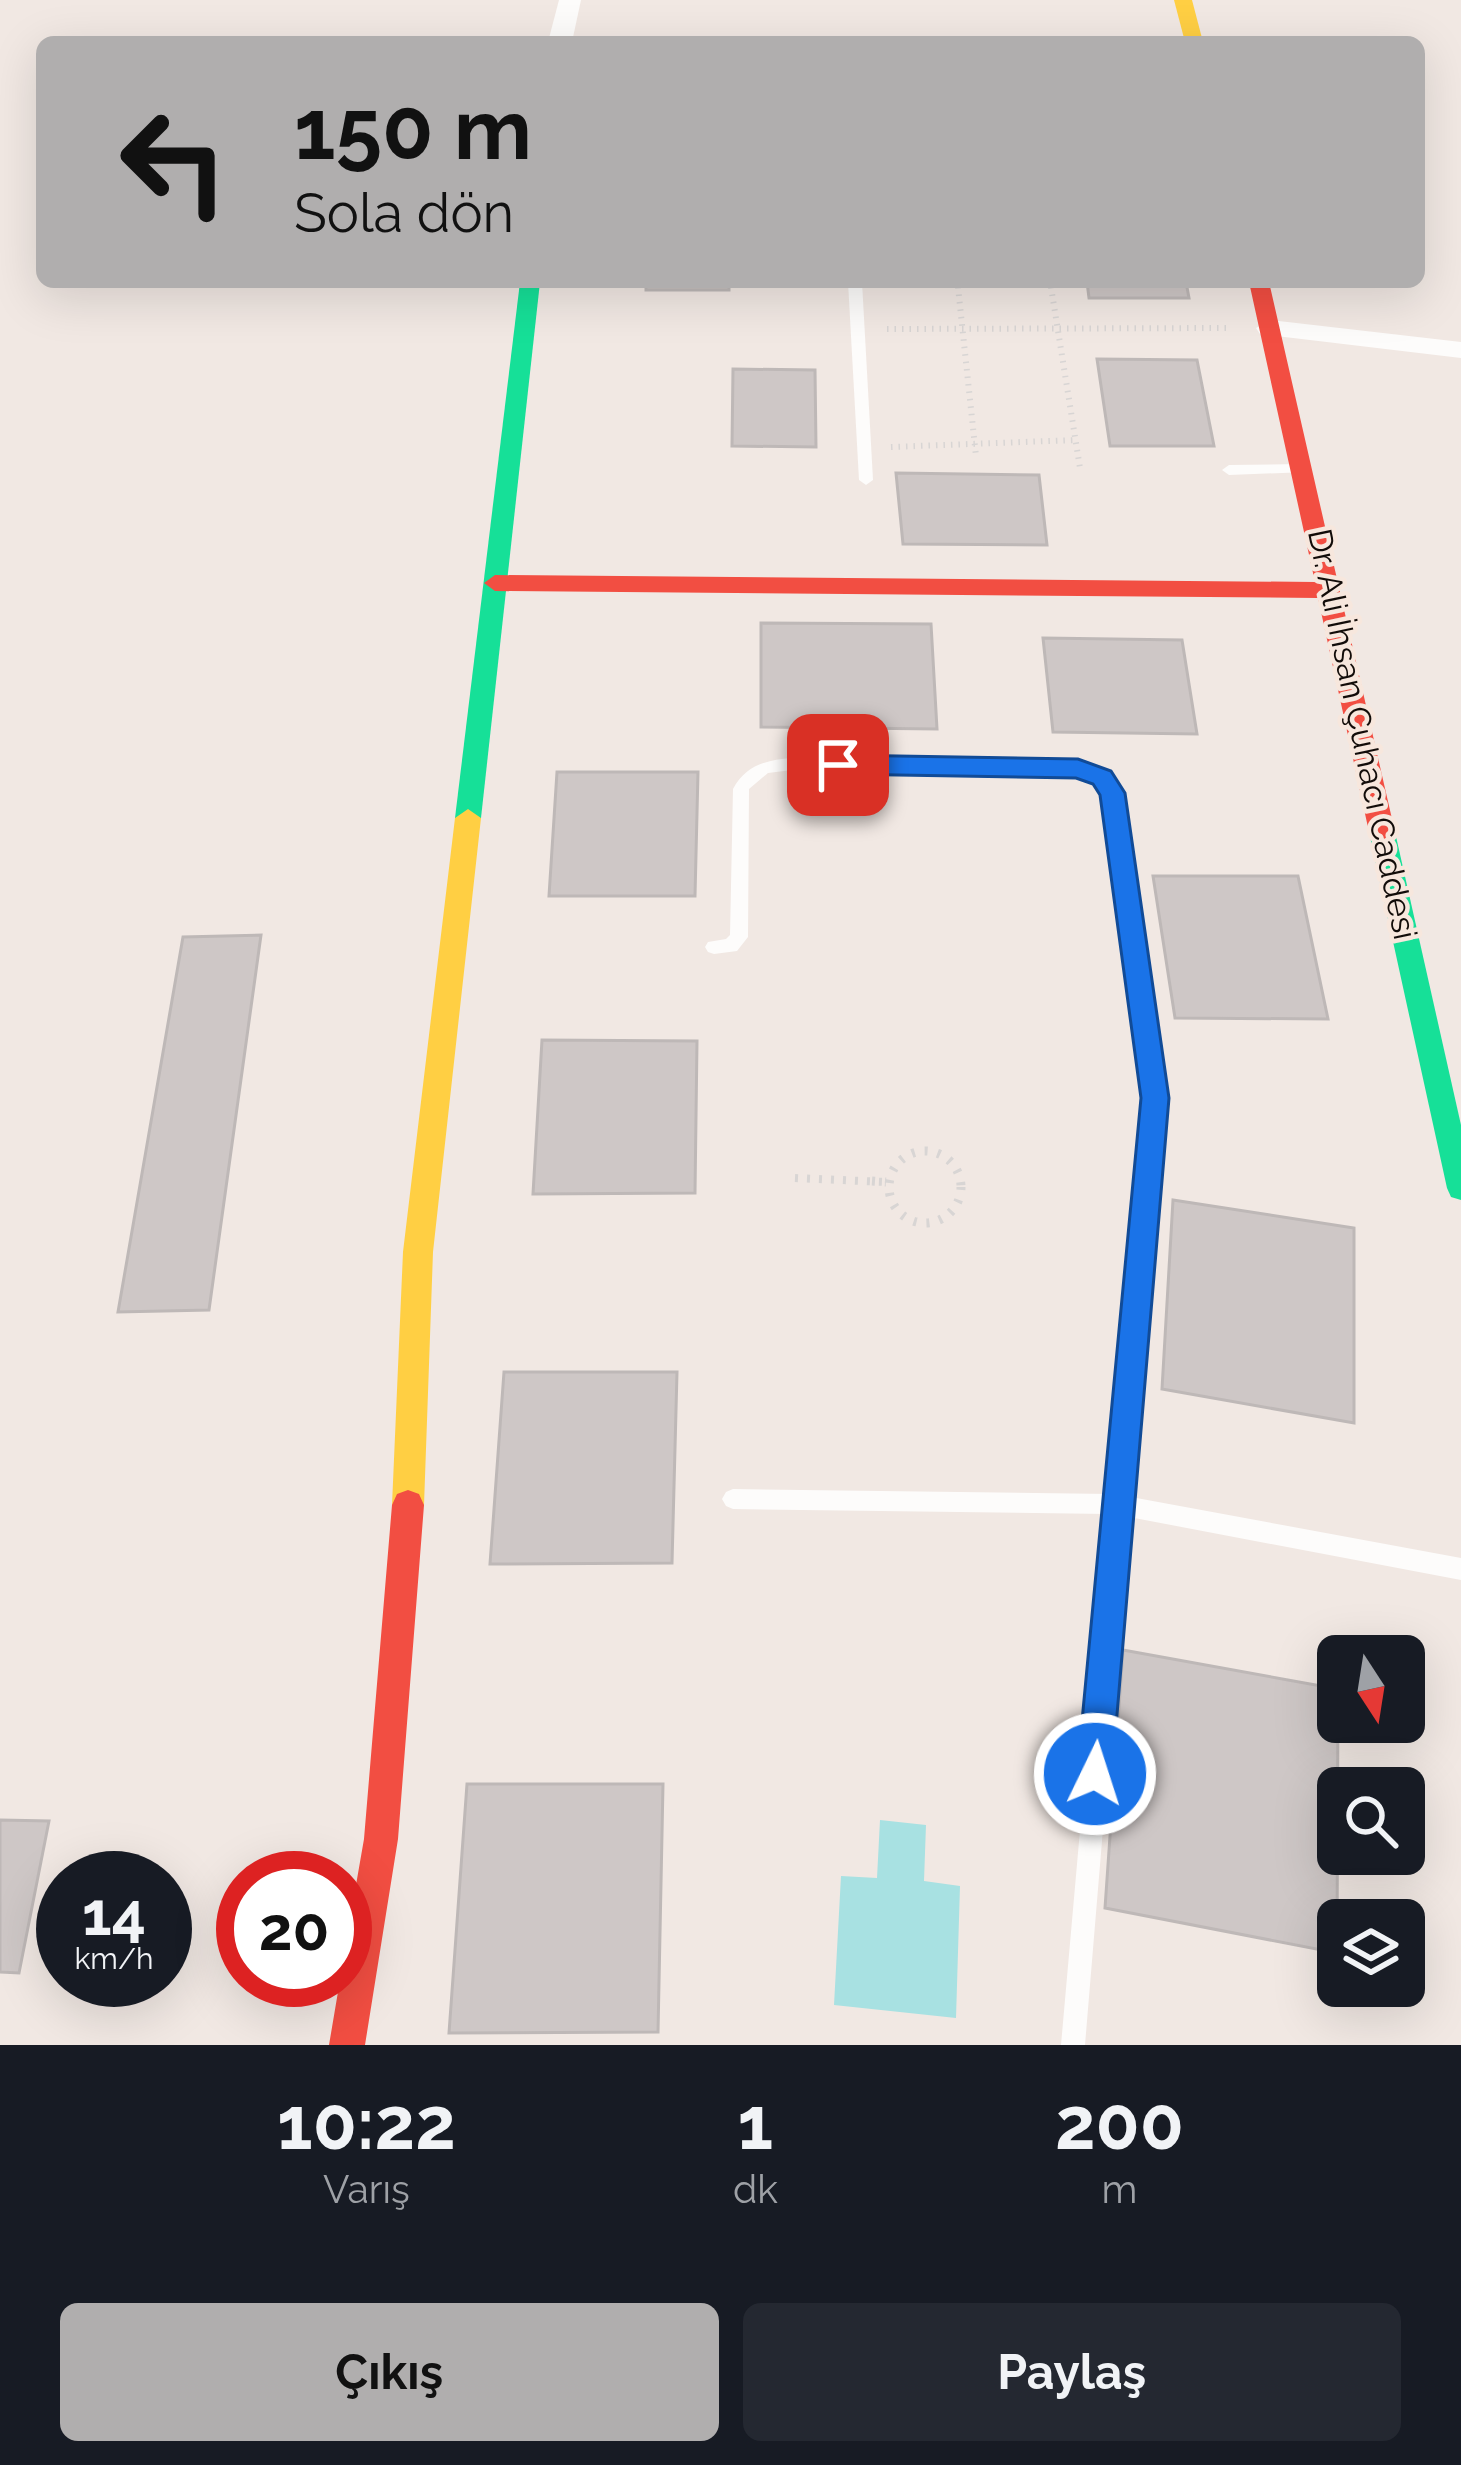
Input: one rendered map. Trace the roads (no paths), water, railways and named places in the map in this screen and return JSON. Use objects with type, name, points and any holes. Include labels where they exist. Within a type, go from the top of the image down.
[{"type":"street","points":[[561,36],[569,0]]},
{"type":"street","points":[[1183,0],[1192,36]]},
{"type":"street","points":[[347,2045],[381,1839],[406,1560],[418,1252],[529,288]]},
{"type":"street","name":"Dr. Ali İhsan Çuhacı Caddesi","points":[[1260,288],[1457,1142],[1461,1188]]},
{"type":"street","points":[[1270,328],[1461,350]]},
{"type":"street","points":[[495,583],[1331,590]]},
{"type":"lane","points":[[854,288],[866,481]]},
{"type":"lane","points":[[1229,470],[1305,469]]},
{"type":"lane","points":[[714,947],[731,946],[740,937],[741,789],[758,771],[793,764],[1068,767],[1095,773],[1107,782],[1114,799],[1155,1098],[1116,1504],[1073,2045]]},
{"type":"lane","points":[[733,1499],[1116,1504],[1461,1569]]},
{"type":"water","points":[[880,1820],[926,1825],[924,1881],[960,1886],[956,2018],[834,2005],[841,1876],[877,1878]]}]
